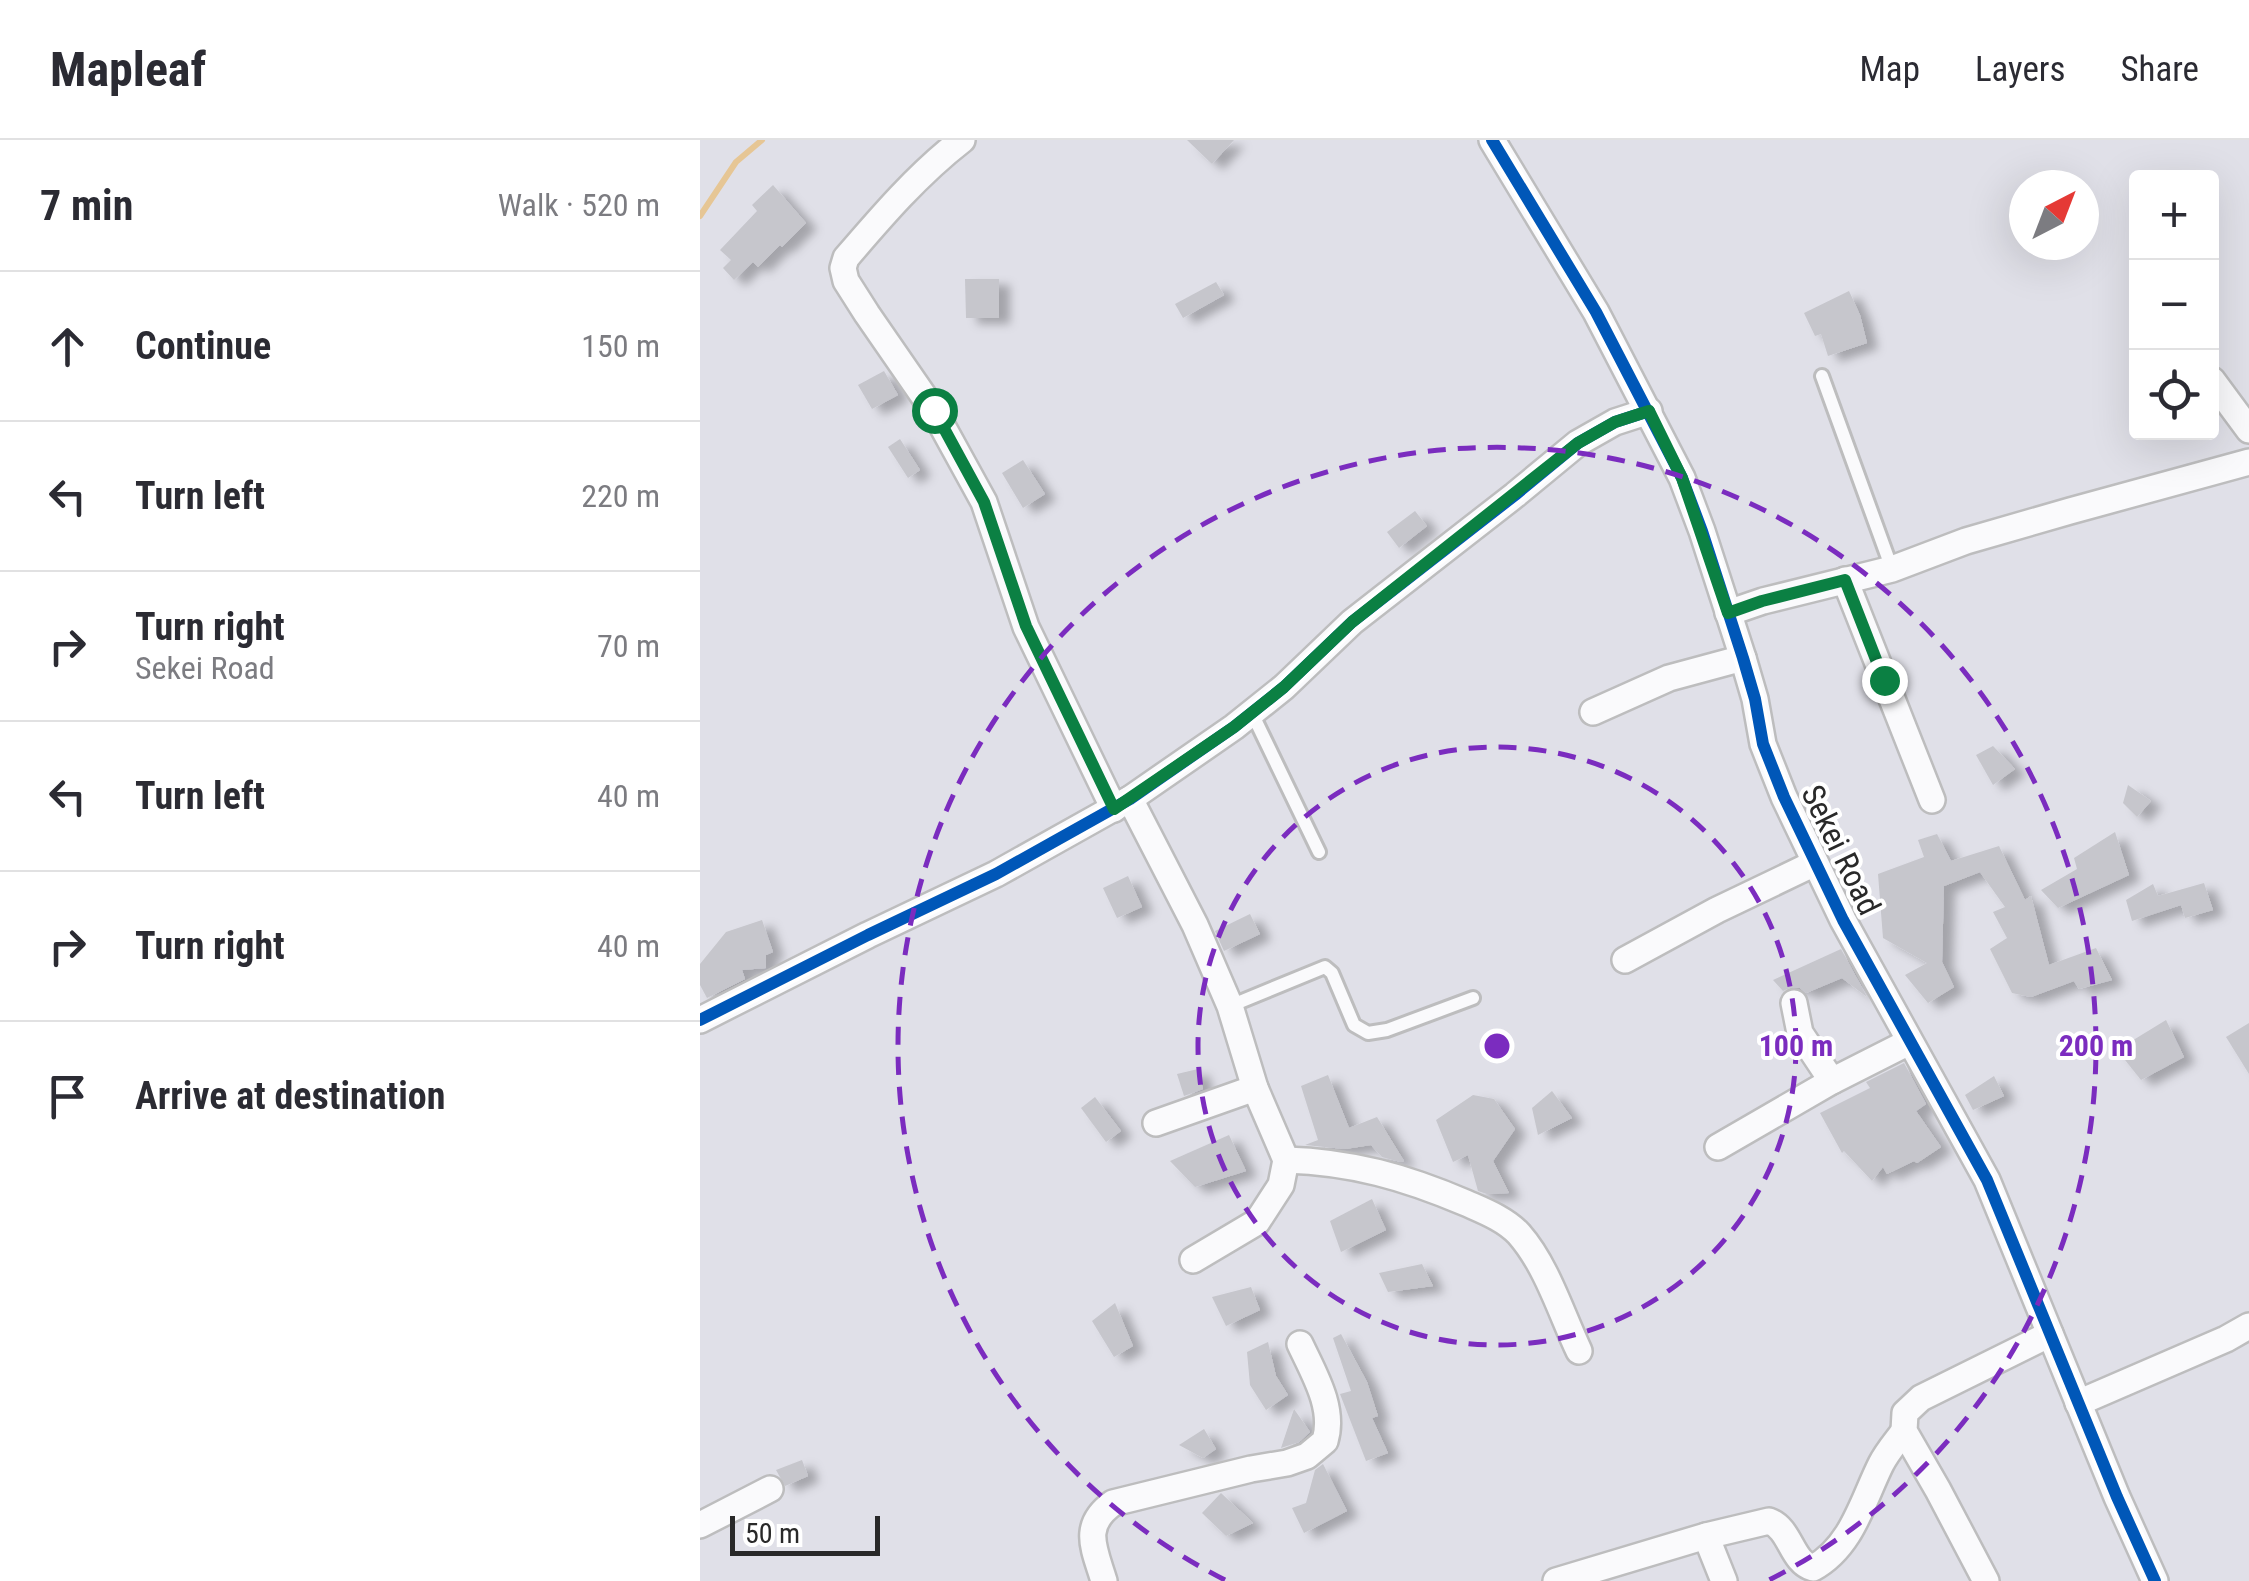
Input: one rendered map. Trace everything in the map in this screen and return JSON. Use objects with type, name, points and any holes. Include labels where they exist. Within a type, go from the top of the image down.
[{"type":"street","points":[[962,140],[891,204],[846,258],[843,268],[866,314],[934,410],[984,502],[1026,626],[1122,804],[1195,924],[1230,1006],[1255,1088],[1286,1160],[1280,1185],[1257,1222],[1193,1260]]},
{"type":"street","name":"Sekei Road","points":[[1492,140],[1596,312],[1682,478],[1743,658],[1763,744],[1784,797],[1843,920],[1988,1180],[2155,1581]]},
{"type":"street","points":[[2219,389],[2249,430]]},
{"type":"street","points":[[700,1020],[996,874],[1122,804],[1284,687],[1364,612],[1578,443],[1615,422],[1649,411]]},
{"type":"street","points":[[1728,613],[2249,462]]},
{"type":"street","points":[[1845,580],[1932,800]]},
{"type":"street","points":[[1593,712],[1670,678],[1743,658]]},
{"type":"street","points":[[1625,960],[1815,862]]},
{"type":"street","points":[[1794,1003],[1800,1034],[1832,1082]]},
{"type":"street","points":[[1718,1148],[1909,1042]]},
{"type":"street","points":[[1156,1123],[1255,1088]]},
{"type":"street","points":[[1286,1160],[1328,1162],[1388,1173],[1493,1215],[1515,1230],[1538,1262],[1579,1351]]},
{"type":"street","points":[[2078,1403],[2226,1340],[2249,1326]]},
{"type":"street","points":[[1986,1581],[1904,1431],[1904,1413],[1921,1398],[2050,1334]]},
{"type":"street","points":[[1104,1581],[1094,1547],[1093,1526],[1098,1515],[1113,1503],[1287,1463],[1308,1456],[1325,1441],[1328,1413],[1300,1344]]},
{"type":"street","points":[[1573,1579],[1706,1536],[1773,1522],[1803,1563],[1810,1568],[1819,1566],[1850,1532],[1880,1467],[1904,1431]]},
{"type":"street","points":[[700,1525],[770,1489]]},
{"type":"street","points":[[1706,1536],[1724,1581]]},
{"type":"lane","points":[[1822,376],[1892,568]]},
{"type":"lane","points":[[1252,712],[1319,852]]},
{"type":"lane","points":[[1230,1006],[1324,967],[1332,973],[1354,1025],[1368,1033],[1388,1030],[1473,998]]},
{"type":"building","points":[[1187,140],[1234,140],[1212,164]]},
{"type":"building","points":[[773,185],[806,223],[758,267],[753,262],[734,280],[723,268],[731,260],[720,250],[757,211],[752,205]]},
{"type":"building","points":[[965,279],[999,279],[999,318],[966,318]]},
{"type":"building","points":[[1216,282],[1224,295],[1183,318],[1175,304]]},
{"type":"building","points":[[1849,291],[1867,343],[1828,356],[1821,334],[1815,336],[1804,313]]},
{"type":"building","points":[[884,371],[898,395],[872,409],[858,385]]},
{"type":"building","points":[[900,439],[920,470],[908,478],[888,447]]},
{"type":"building","points":[[1023,460],[1045,494],[1023,508],[1002,473]]},
{"type":"building","points":[[1415,511],[1427,526],[1399,548],[1387,532]]},
{"type":"building","points":[[1993,746],[2015,769],[1993,785],[1976,755]]},
{"type":"building","points":[[2128,785],[2151,801],[2137,817],[2123,803]]},
{"type":"building","points":[[2115,832],[2129,875],[2058,908],[2041,890],[2077,869],[2074,858]]},
{"type":"building","points":[[1937,834],[1951,861],[1999,846],[2025,900],[2031,896],[2049,965],[2096,948],[2112,980],[2079,989],[2074,981],[2031,997],[2012,993],[1990,949],[2007,938],[1993,912],[2005,907],[1980,872],[1944,886],[1942,962],[1954,987],[1928,1003],[1905,975],[1927,963],[1883,938],[1878,874],[1924,857],[1918,840]]},
{"type":"building","points":[[1128,876],[1142,907],[1117,918],[1103,888]]},
{"type":"building","points":[[2204,883],[2213,910],[2185,918],[2181,905],[2132,921],[2126,900],[2153,884],[2158,896]]},
{"type":"building","points":[[1250,914],[1260,934],[1224,951],[1215,931]]},
{"type":"building","points":[[762,920],[773,952],[766,955],[766,968],[742,970],[745,979],[707,998],[700,985],[700,964],[726,932]]},
{"type":"building","points":[[1841,949],[1867,997],[1842,978],[1806,993],[1792,987],[1783,991],[1773,980]]},
{"type":"building","points":[[2166,1020],[2184,1057],[2141,1080],[2117,1050]]},
{"type":"building","points":[[2249,1023],[2249,1074],[2226,1037]]},
{"type":"building","points":[[1904,1063],[1926,1104],[1916,1111],[1941,1147],[1917,1163],[1887,1174],[1883,1167],[1872,1181],[1842,1153],[1820,1113],[1870,1088],[1866,1082]]},
{"type":"building","points":[[1198,1069],[1203,1089],[1184,1096],[1177,1074]]},
{"type":"building","points":[[1328,1075],[1349,1128],[1377,1117],[1404,1161],[1382,1157],[1371,1145],[1345,1149],[1305,1145],[1318,1140],[1301,1086]]},
{"type":"building","points":[[1994,1076],[2004,1096],[1973,1110],[1965,1095]]},
{"type":"building","points":[[1552,1091],[1572,1118],[1538,1135],[1532,1108]]},
{"type":"building","points":[[1473,1095],[1494,1099],[1515,1129],[1493,1161],[1509,1193],[1478,1191],[1468,1155],[1453,1162],[1436,1120]]},
{"type":"building","points":[[1095,1097],[1121,1131],[1106,1142],[1081,1108]]},
{"type":"building","points":[[1229,1135],[1246,1171],[1195,1187],[1170,1161]]},
{"type":"building","points":[[1372,1199],[1386,1230],[1341,1252],[1330,1221]]},
{"type":"building","points":[[1422,1264],[1433,1286],[1388,1292],[1379,1273]]},
{"type":"building","points":[[1251,1287],[1260,1310],[1226,1326],[1212,1297]]},
{"type":"building","points":[[1115,1303],[1133,1346],[1114,1357],[1092,1321]]},
{"type":"building","points":[[1341,1334],[1367,1382],[1378,1416],[1372,1418],[1388,1453],[1366,1461],[1340,1394],[1351,1391],[1333,1338]]},
{"type":"building","points":[[1268,1342],[1276,1376],[1288,1395],[1266,1410],[1250,1385],[1247,1352]]},
{"type":"building","points":[[1294,1409],[1310,1432],[1299,1442],[1281,1448]]},
{"type":"building","points":[[1204,1429],[1216,1449],[1203,1458],[1179,1445]]},
{"type":"building","points":[[802,1460],[808,1476],[785,1486],[776,1470]]},
{"type":"building","points":[[1323,1464],[1347,1511],[1304,1533],[1292,1508],[1306,1503],[1315,1470]]},
{"type":"building","points":[[1221,1493],[1253,1523],[1226,1536],[1202,1513]]},
{"type":"waterway","points":[[700,216],[736,162],[762,140]]},
{"type":"cycle path","points":[[1492,140],[1596,312],[1682,478],[1743,658],[1763,744],[1784,797],[1843,920],[1987,1180],[2155,1581]]},
{"type":"cycle path","points":[[700,1020],[996,874],[1130,799],[1234,727],[1284,687],[1352,622],[1578,443],[1615,422],[1649,411]]},
{"type":"route","points":[[934,410],[984,502],[1026,626],[1114,809],[1234,727],[1388,592],[1578,443],[1615,422],[1649,411],[1682,478],[1728,613],[1845,580],[1884,680]]}]
